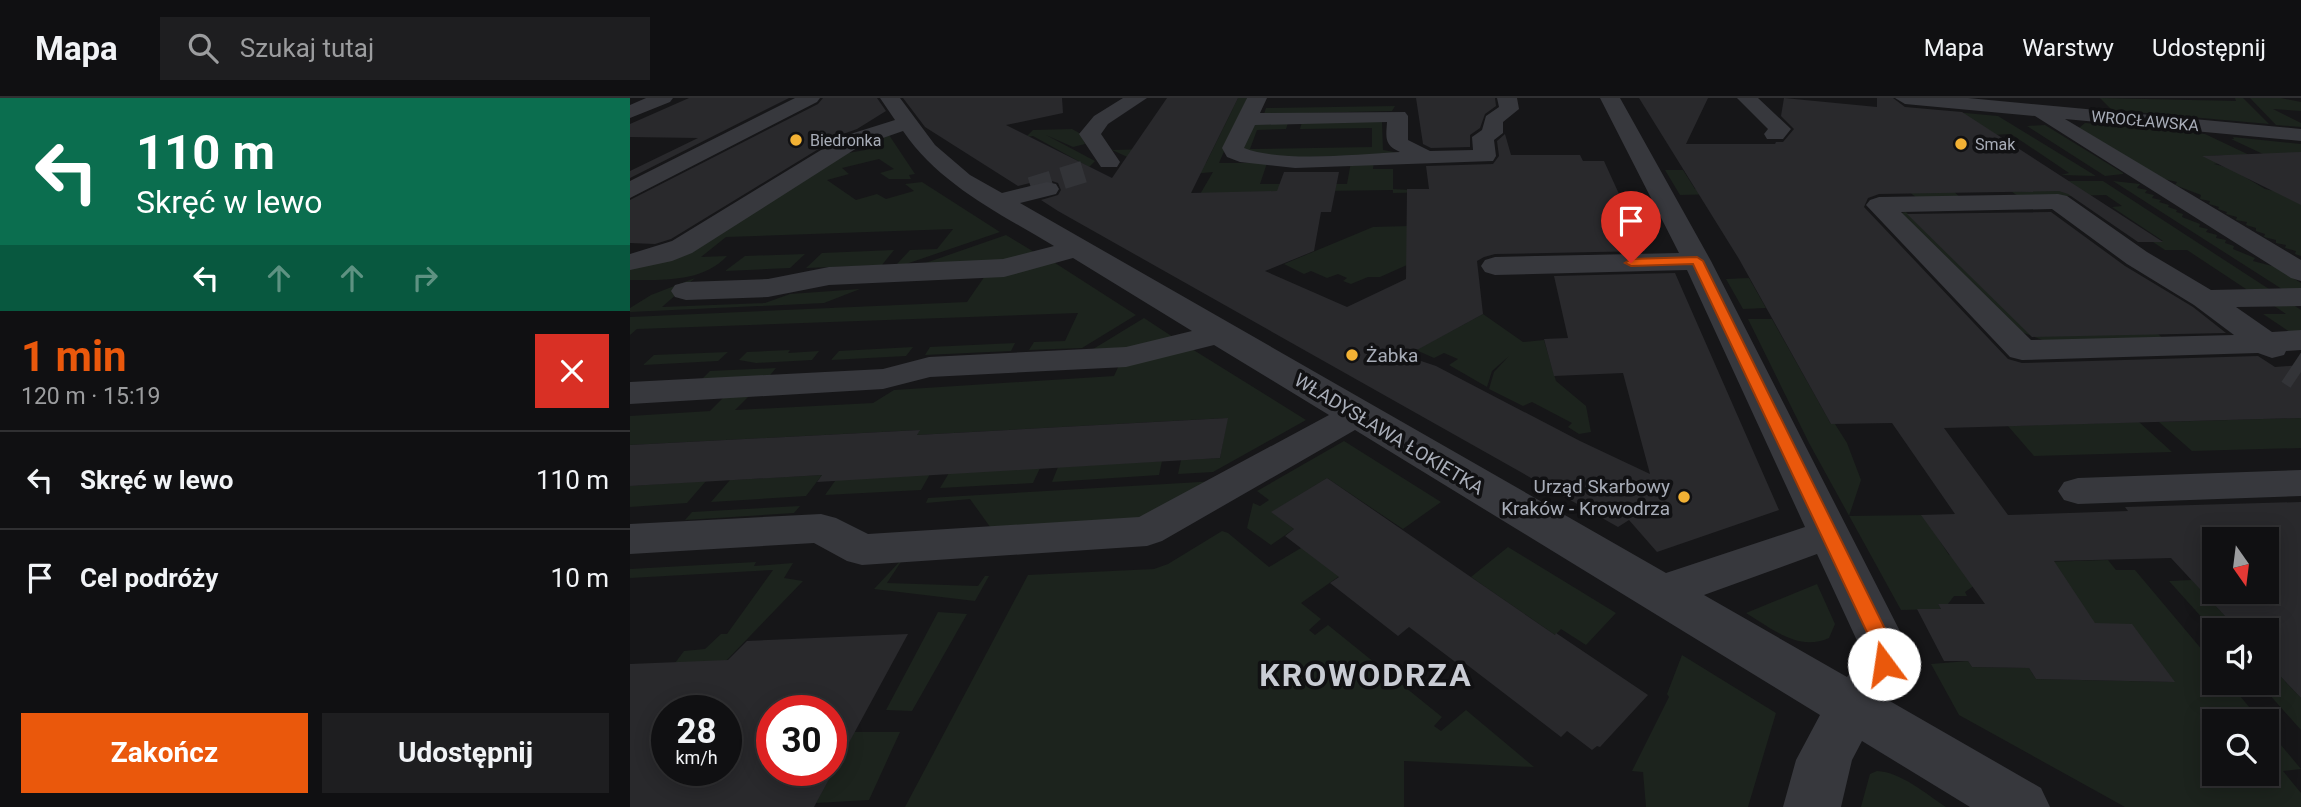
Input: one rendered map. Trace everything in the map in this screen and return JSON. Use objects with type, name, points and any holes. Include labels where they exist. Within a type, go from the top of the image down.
[{"type":"street","points":[[630,112],[663,98]]},
{"type":"street","points":[[630,191],[810,98]]},
{"type":"street","name":"WŁADYSŁAWA ŁOKIETKA","points":[[890,98],[927,150],[962,180],[1024,193],[1076,249],[2021,807]]},
{"type":"street","points":[[1096,169],[1090,134],[1101,120],[1137,98]]},
{"type":"street","points":[[1424,158],[1417,151],[1397,143],[1398,116],[1252,108],[1233,148],[1241,156],[1275,160],[1424,158],[1485,156],[1483,137],[1492,132],[1493,119],[1509,109],[1507,98]]},
{"type":"street","points":[[1610,98],[1697,261],[1830,534],[1885,654],[1884,664],[1824,760],[1812,807]]},
{"type":"street","points":[[1747,98],[1780,129],[1775,134]]},
{"type":"street","name":"WROCŁAWSKA","points":[[1905,98],[2301,135]]},
{"type":"street","points":[[2036,110],[2301,272]]},
{"type":"street","points":[[630,262],[662,255],[682,247],[858,138],[909,124]]},
{"type":"street","points":[[2265,342],[2221,346],[2022,350],[1879,205],[2058,201],[2137,258],[2205,299],[2265,342],[2297,353]]},
{"type":"street","points":[[686,291],[768,288],[830,276],[992,269],[1031,262],[1076,249]]},
{"type":"street","points":[[1495,266],[1697,261]]},
{"type":"street","points":[[2205,299],[2301,297]]},
{"type":"street","points":[[630,393],[883,379],[929,366],[1126,356],[1170,348],[1218,333]]},
{"type":"street","points":[[630,539],[821,527],[862,550],[1147,531],[1355,415]]},
{"type":"street","points":[[2078,491],[2301,483]]},
{"type":"street","points":[[1660,593],[1830,534]]},
{"type":"shaded area","points":[[1238,98],[1247,98],[1219,163],[1267,163],[1260,184],[1347,184],[1351,162],[1374,161],[1373,169],[1393,169],[1393,189],[1445,192],[1246,192],[1257,230],[1177,186],[1199,196],[1213,172],[1169,176],[1112,150],[1151,149],[1158,164],[1206,163]]},
{"type":"shaded area","points":[[2100,98],[2236,101],[2235,98],[2243,98],[2269,124],[2112,110]]},
{"type":"shaded area","points":[[2250,98],[2281,98],[2301,102],[2301,111],[2273,109],[2301,123],[2301,127],[2276,125]]},
{"type":"shaded area","points":[[1395,106],[1392,111],[1264,114],[1266,108]]},
{"type":"shaded area","points":[[1889,106],[1940,138],[1937,139],[1980,169],[2018,181],[2103,181],[2272,291],[2249,291],[2187,250],[2165,250],[2153,242],[2163,241],[2112,207],[2122,206],[2106,195],[2019,197],[1996,180],[1940,179],[1961,198],[1918,199],[1891,177],[1789,173],[1783,167],[1861,171],[1879,168],[1871,161],[1931,157],[1880,122],[1883,121],[1883,112],[1897,112]]},
{"type":"shaded area","points":[[1900,107],[1998,116],[2096,176],[2061,175],[2069,173],[2011,134],[1952,137]]},
{"type":"shaded area","points":[[1302,122],[1382,122],[1383,150],[1405,154],[1274,158],[1249,155],[1241,146],[1253,123],[1288,123],[1286,129],[1257,130],[1250,149],[1372,147],[1372,128],[1300,129]]},
{"type":"shaded area","points":[[2085,123],[2205,134],[2262,161],[2237,162],[2223,155],[2207,156],[2220,163],[2214,164],[2230,168],[2265,189],[2301,197],[2301,256],[2295,254],[2296,251],[2285,248],[2286,245],[2264,237],[2265,234],[2256,231],[2256,228],[2246,225],[2247,222],[2236,220],[2237,217],[2209,204],[2210,201],[2200,199],[2201,195],[2175,185],[2177,182],[2164,179],[2079,128]]},
{"type":"shaded area","points":[[2045,125],[2123,174],[2105,176],[2027,126]]},
{"type":"shaded area","points":[[1072,129],[1081,134],[1085,144],[1073,147],[1046,135],[1095,161],[1089,167],[1033,136],[1026,137],[1033,130]]},
{"type":"shaded area","points":[[889,135],[915,174],[909,175],[911,179],[889,179],[880,173],[894,169],[879,159],[842,168],[849,174],[827,180],[856,200],[877,194],[886,199],[914,191],[905,184],[922,182],[1000,232],[906,264],[897,264],[910,250],[937,249],[953,229],[726,237],[701,257],[727,256],[706,271],[682,278],[630,280],[630,267],[837,155],[865,150],[884,139],[882,136]]},
{"type":"shaded area","points":[[2233,137],[2301,144],[2301,172],[2231,139],[2234,139]]},
{"type":"shaded area","points":[[1665,170],[1683,170],[1695,189],[1719,188],[1723,194],[1680,195]]},
{"type":"shaded area","points":[[2113,181],[2140,184],[2137,188],[2147,190],[2145,193],[2154,195],[2152,198],[2161,200],[2159,202],[2183,214],[2182,217],[2200,224],[2199,227],[2208,229],[2206,232],[2217,235],[2216,238],[2226,240],[2225,243],[2234,246],[2233,249],[2255,258],[2253,261],[2276,267],[2301,283],[2301,290],[2285,291]]},
{"type":"shaded area","points":[[1906,212],[2032,333],[2153,330],[2164,339],[2045,341],[2019,331],[1901,213]]},
{"type":"shaded area","points":[[1409,226],[1407,265],[1380,277],[1368,277],[1351,284],[1343,281],[1347,278],[1338,274],[1327,278],[1311,271],[1304,274],[1284,264],[1373,227]]},
{"type":"shaded area","points":[[1006,235],[1039,255],[1017,261],[911,268]]},
{"type":"shaded area","points":[[894,250],[882,265],[806,268],[822,253]]},
{"type":"shaded area","points":[[805,254],[790,268],[725,271],[745,256]]},
{"type":"shaded area","points":[[1052,261],[1136,315],[1082,348],[1029,350],[1034,342],[1065,341],[1078,313],[637,329],[630,335],[630,317],[967,302],[987,273]]},
{"type":"shaded area","points":[[695,278],[662,307],[765,303],[790,294],[860,289],[824,303],[630,312],[630,308],[651,295]]},
{"type":"shaded area","points":[[1749,278],[1766,308],[1743,309],[1726,279]]},
{"type":"shaded area","points":[[2289,302],[2301,310],[2301,334],[2293,334],[2263,314],[2286,314],[2270,303]]},
{"type":"shaded area","points":[[1483,314],[1523,342],[1544,340],[1556,381],[1586,406],[1591,432],[1579,434],[1568,427],[1572,423],[1532,402],[1523,406],[1489,389],[1494,372],[1509,356],[1492,371],[1487,387],[1449,365],[1458,359],[1444,353],[1434,358],[1416,350]]},
{"type":"shaded area","points":[[1144,318],[1176,339],[1154,346],[1085,354]]},
{"type":"shaded area","points":[[1748,319],[1772,319],[1831,424],[1835,424],[1847,443],[1861,480],[1849,516],[1809,443]]},
{"type":"shaded area","points":[[1015,343],[1011,351],[925,355],[930,347]]},
{"type":"shaded area","points":[[913,347],[906,356],[831,360],[839,351]]},
{"type":"shaded area","points":[[1192,349],[1306,420],[1213,472],[1178,474],[1181,460],[1220,458],[1227,418],[917,435],[919,430],[630,445],[630,416],[710,411],[731,390],[756,389],[735,410],[873,403],[894,390],[1114,376],[1120,363]]},
{"type":"shaded area","points":[[790,350],[788,353],[819,351],[812,360],[756,363],[739,360],[747,352]]},
{"type":"shaded area","points":[[728,352],[718,361],[643,365],[654,355]]},
{"type":"shaded area","points":[[776,368],[766,380],[698,383],[710,371]]},
{"type":"shaded area","points":[[2301,418],[2301,448],[2192,451],[2159,422]]},
{"type":"shaded area","points":[[2139,422],[2172,452],[2034,456],[2008,426]]},
{"type":"shaded area","points":[[1344,441],[1441,502],[1403,529],[1327,478],[1272,512],[1294,529],[1271,545],[1247,528],[1253,503],[1260,506],[1269,500],[1257,491]]},
{"type":"shaded area","points":[[1162,461],[1159,475],[1052,482],[1058,467]]},
{"type":"shaded area","points":[[1040,468],[1033,483],[940,488],[949,473]]},
{"type":"shaded area","points":[[840,474],[930,474],[921,490],[825,495]]},
{"type":"shaded area","points":[[822,475],[806,496],[711,502],[730,480]]},
{"type":"shaded area","points":[[706,481],[687,503],[630,507],[630,486]]},
{"type":"shaded area","points":[[1217,481],[1182,500],[1134,519],[993,531],[970,499],[926,503],[928,498]]},
{"type":"shaded area","points":[[800,506],[794,513],[685,520],[692,512]]},
{"type":"shaded area","points":[[1923,515],[1949,555],[2032,551],[2041,562],[2108,560],[2116,570],[2135,570],[2202,650],[2202,695],[2239,695],[2251,709],[2202,709],[2202,786],[2279,786],[2279,743],[2301,769],[2283,771],[2301,793],[2301,807],[2125,807],[1959,715],[1931,664],[1968,661],[1972,667],[2029,668],[2036,679],[2174,682],[2095,623],[1975,585],[1965,592],[1967,596],[1954,596],[1948,604],[1938,604],[1941,609],[1901,610],[1849,516]]},
{"type":"shaded area","points":[[1222,531],[1269,567],[1311,542],[1348,570],[1301,603],[1321,619],[1309,630],[1315,635],[1328,625],[1442,717],[1434,726],[1441,731],[1466,710],[1534,767],[1404,761],[1404,807],[905,807],[1028,575],[1154,569],[1168,564]]},
{"type":"shaded area","points":[[1508,547],[1616,613],[1586,645],[1561,629],[1555,635],[1471,577]]},
{"type":"shaded area","points":[[904,557],[887,583],[978,586],[985,576],[989,576],[975,601],[874,589]]},
{"type":"shaded area","points":[[756,562],[754,566],[793,563],[784,578],[803,581],[724,663],[701,695],[670,695],[675,663],[684,651],[705,649],[721,634],[727,634],[773,570],[630,578],[630,569]]},
{"type":"shaded area","points":[[2192,580],[2202,591],[2202,604],[2214,604],[2227,618],[2202,618],[2169,581]]},
{"type":"shaded area","points":[[1817,584],[1835,624],[1829,638],[1818,642],[1796,640],[1746,613]]},
{"type":"shaded area","points":[[938,612],[967,614],[912,711],[886,710]]},
{"type":"shaded area","points":[[1682,655],[1776,713],[1748,807],[1646,807],[1643,772],[1632,771],[1669,697],[1667,694]]},
{"type":"shaded area","points":[[2279,675],[2301,698],[2301,730],[2270,695],[2279,695]]},
{"type":"shaded area","points":[[854,732],[900,732],[869,800],[816,803],[825,786],[847,786],[847,745]]},
{"type":"shaded area","points":[[1877,771],[1904,779],[1946,807],[1861,807],[1870,774]]},
{"type":"building","points":[[689,98],[789,98],[630,178],[630,171],[698,138],[630,137],[630,124]]},
{"type":"building","points":[[823,98],[877,98],[886,111],[857,129],[843,134],[671,239],[655,244],[630,243],[630,200],[818,104]]},
{"type":"building","points":[[903,98],[1062,98],[1063,113],[1006,125],[1112,178],[1167,98],[1238,98],[1191,193],[1277,191],[1284,172],[1339,172],[1331,212],[1321,212],[1314,251],[1265,271],[1347,307],[1406,279],[1407,189],[1429,189],[1426,166],[1493,164],[1499,156],[1497,141],[1505,134],[1511,155],[1580,155],[1583,161],[1604,161],[1645,251],[1495,254],[1484,257],[1477,261],[1483,314],[1406,356],[1436,366],[1650,474],[1623,373],[1554,376],[1544,339],[1568,338],[1554,276],[1675,273],[1779,510],[1657,552],[1629,520],[1618,527],[1058,211],[1041,200],[1058,195],[1061,190],[1058,183],[1046,179],[1018,186],[925,127]]},
{"type":"building","points":[[1416,98],[1495,98],[1496,106],[1485,114],[1480,128],[1470,135],[1470,147],[1431,148],[1423,144]]},
{"type":"building","points":[[1639,98],[1708,98],[1686,144],[1783,142],[1794,129],[1781,116],[1784,98],[1877,107],[1877,98],[1893,98],[1905,107],[1962,112],[2163,242],[2138,242],[2068,194],[2059,191],[1879,194],[1868,198],[1864,207],[2008,359],[2022,363],[2258,356],[2275,367],[2301,365],[2301,418],[1944,428],[2008,515],[2128,511],[2125,507],[2301,502],[2301,698],[2279,675],[2279,618],[2227,618],[2214,604],[2279,604],[2279,527],[2202,527],[2202,591],[2171,558],[2054,561],[2095,623],[2132,624],[2175,682],[2036,679],[2029,668],[1972,667],[1968,661],[1944,661],[1917,609],[1941,609],[1938,604],[1985,604],[1921,515],[1955,514],[1892,423],[1831,424],[1739,259]]},
{"type":"building","points":[[2301,152],[2301,205],[2202,156]]},
{"type":"building","points":[[2051,212],[2125,266],[2193,307],[2226,333],[2032,337],[1907,214]]},
{"type":"building","points":[[1228,418],[1220,458],[817,482],[822,475],[630,486],[630,445],[920,430],[917,435]]},
{"type":"building","points":[[1327,478],[1555,635],[1556,633],[1648,695],[1600,747],[1592,750],[1567,731],[1561,737],[1466,664],[1462,667],[1409,627],[1398,636],[1330,583],[1339,577],[1285,536],[1294,529],[1271,512]]},
{"type":"building","points":[[908,634],[847,746],[847,695],[756,695],[756,786],[825,786],[814,807],[630,807],[630,664],[728,660],[747,641]]},
{"type":"tunnel","points":[[1031,188],[1086,171]]},
{"type":"tunnel","points":[[2292,366],[2301,372]]},
{"type":"place","name":"Biedronka","points":[[796,140]]},
{"type":"place","name":"Smak","points":[[1961,144]]},
{"type":"place","name":"Żabka","points":[[1352,355]]},
{"type":"place","name":"Urząd Skarbowy Kraków - Krowodrza","points":[[1684,497]]},
{"type":"district","name":"KROWODRZA","points":[[1366,675]]},
{"type":"route","points":[[1631,263],[1697,261],[1883,645],[1884,664]]}]
